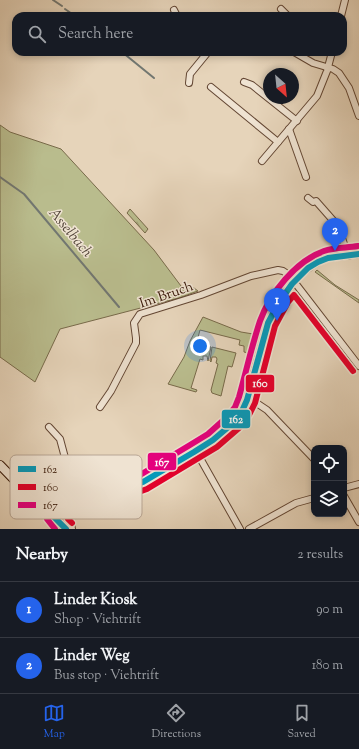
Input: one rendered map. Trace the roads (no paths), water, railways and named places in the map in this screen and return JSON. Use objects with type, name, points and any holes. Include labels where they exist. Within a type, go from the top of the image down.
[{"type":"street","points":[[342,12],[345,0]]},
{"type":"street","points":[[281,9],[284,12]]},
{"type":"street","points":[[189,83],[190,74],[205,56]]},
{"type":"street","points":[[302,56],[313,63],[336,71],[344,79],[351,93],[359,116]]},
{"type":"street","points":[[262,161],[317,96],[331,56]]},
{"type":"street","points":[[244,82],[252,85],[297,121]]},
{"type":"street","points":[[211,86],[278,142]]},
{"type":"street","points":[[289,129],[306,177]]},
{"type":"street","points":[[308,198],[313,202],[316,202],[338,226],[348,256]]},
{"type":"street","points":[[142,482],[213,440],[233,423],[242,411],[247,400],[268,323],[281,298],[294,282],[309,268],[322,261],[336,257],[359,254]]},
{"type":"street","name":"Im Bruch","points":[[100,407],[111,391],[136,343],[134,323],[140,314],[201,295],[251,276],[274,270],[283,271],[289,275],[359,366]]},
{"type":"street","points":[[247,400],[258,404],[267,410],[311,456]]},
{"type":"street","points":[[49,427],[60,439],[64,455]]},
{"type":"street","points":[[196,451],[240,529]]},
{"type":"street","points":[[0,465],[10,475]]},
{"type":"street","points":[[347,487],[359,484]]},
{"type":"street","points":[[249,529],[296,503],[311,499]]},
{"type":"street","points":[[347,501],[359,522]]},
{"type":"street","points":[[56,519],[66,529]]},
{"type":"street","points":[[71,519],[72,529]]},
{"type":"waterway","points":[[53,0],[62,6]]},
{"type":"waterway","points":[[65,9],[69,12]]},
{"type":"waterway","points":[[127,56],[154,78]]},
{"type":"waterway","name":"Asselbach","points":[[0,177],[24,194],[119,307]]},
{"type":"place","name":"Linder Weg","points":[[335,251]]},
{"type":"place","name":"Linder Kiosk","points":[[277,321]]}]
